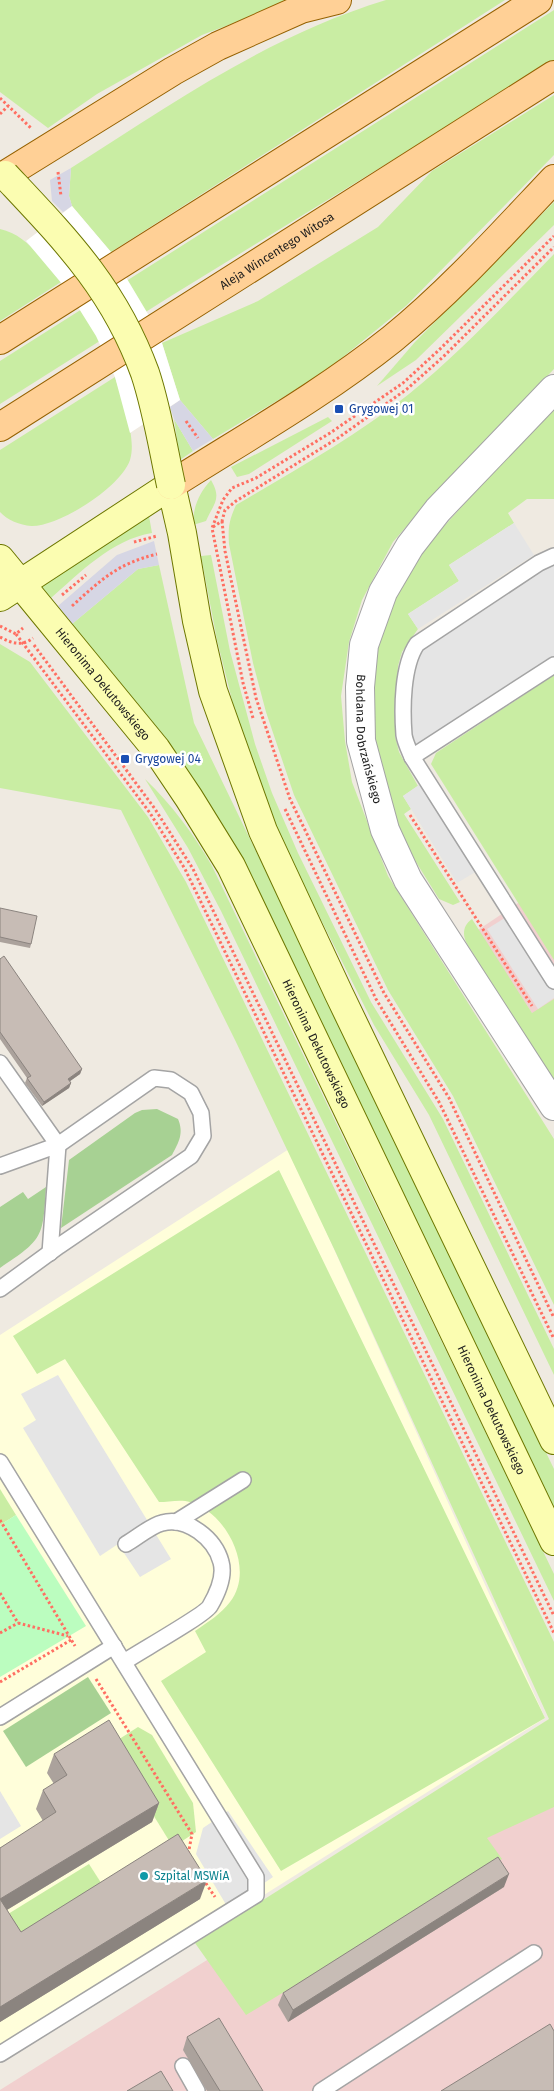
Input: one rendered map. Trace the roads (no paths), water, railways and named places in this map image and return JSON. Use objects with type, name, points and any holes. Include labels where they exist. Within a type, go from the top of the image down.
[{"type":"main road","points":[[2,174],[218,46],[301,9],[337,0]]},
{"type":"main road","points":[[0,340],[538,0]]},
{"type":"main road","name":"Aleja Wincentego Witosa","points":[[0,428],[554,75]]},
{"type":"main road","points":[[171,485],[335,381],[393,338],[458,278],[554,179]]},
{"type":"street","points":[[2,174],[82,259],[100,283],[126,327],[145,374],[153,402],[182,533],[197,621],[213,691],[263,831],[339,994],[554,1440]]},
{"type":"street","name":"Bohdana Dobrzańskiego","points":[[554,389],[438,510],[410,546],[384,592],[364,645],[360,687],[361,741],[385,830],[408,880],[554,1106]]},
{"type":"street","points":[[10,590],[171,485]]},
{"type":"street","name":"Hieronima Dekutowskiego","points":[[0,559],[10,590],[49,619],[156,748],[231,866],[554,1541]]},
{"type":"lane","points":[[554,556],[538,563],[417,644],[408,661],[405,682],[404,736],[412,757],[554,981]]},
{"type":"lane","points":[[412,757],[554,665]]},
{"type":"lane","points":[[0,1063],[58,1145],[50,1252]]},
{"type":"lane","points":[[0,1166],[58,1145],[154,1078],[171,1080],[191,1093],[201,1113],[203,1136],[191,1156],[50,1252],[0,1289]]},
{"type":"lane","points":[[0,1462],[256,1877],[256,1895],[0,2054]]},
{"type":"lane","points":[[176,1522],[243,1480]]},
{"type":"lane","points":[[124,1662],[209,1608],[220,1584],[221,1562],[208,1540],[192,1526],[176,1522],[162,1523],[126,1544]]},
{"type":"lane","points":[[0,1717],[114,1646]]},
{"type":"lane","points":[[321,2091],[534,1953]]},
{"type":"lane","points":[[183,2066],[197,2091]]},
{"type":"place","name":"Grygowej 01","points":[[339,409]]},
{"type":"place","name":"Grygowej 04","points":[[125,759]]},
{"type":"place","name":"Szpital MSWiA","points":[[144,1876]]}]
